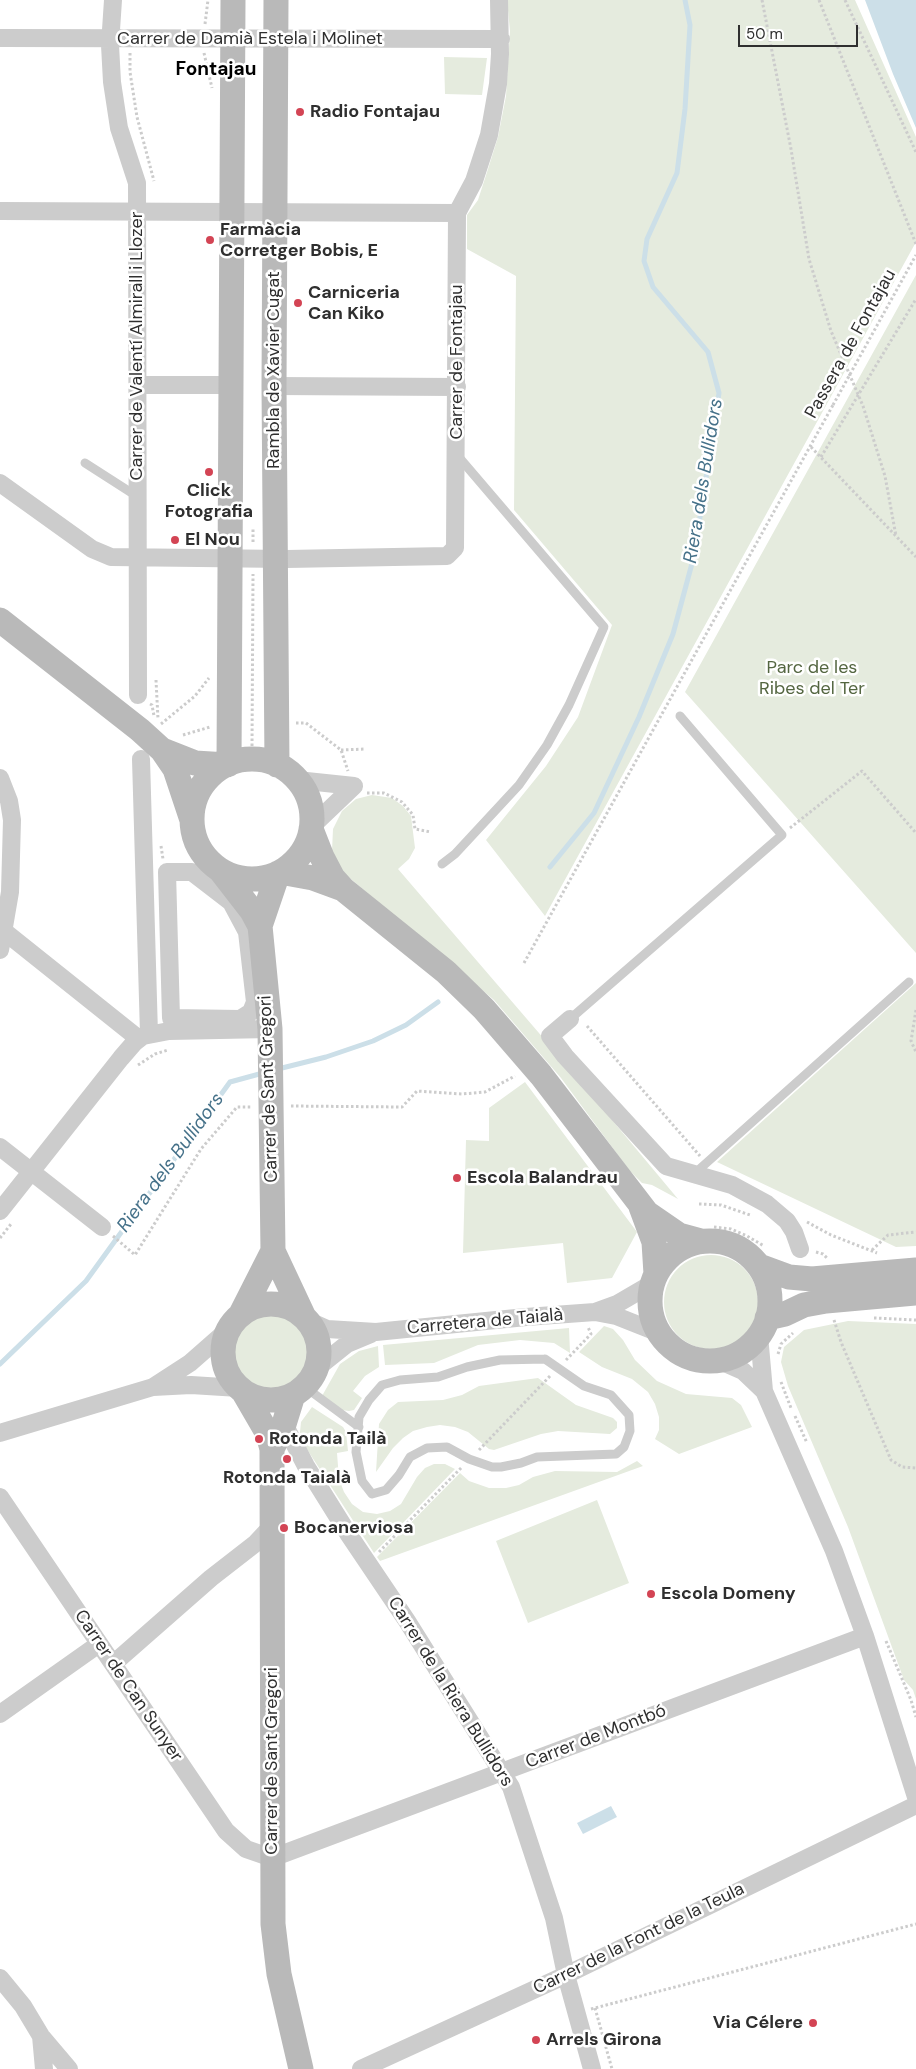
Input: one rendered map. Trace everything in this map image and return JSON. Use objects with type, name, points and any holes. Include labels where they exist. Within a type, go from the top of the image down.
[{"type":"main road","points":[[228,764],[233,0]]},
{"type":"main road","name":"Rambla de Xavier Cugat","points":[[276,0],[274,386],[276,765]]},
{"type":"main road","points":[[0,620],[134,725],[151,754],[175,769],[193,822],[196,839],[208,860],[221,871],[232,876],[248,879],[266,878],[279,873],[300,855],[308,840],[311,828],[309,800],[297,780],[283,768],[251,759],[228,764],[195,763],[151,754]]},
{"type":"main road","points":[[193,822],[194,804],[202,787],[215,772],[228,764]]},
{"type":"main road","points":[[311,828],[322,857],[333,878],[343,889],[460,985],[509,1036],[640,1204],[656,1220],[679,1235],[705,1234]]},
{"type":"main road","name":"Carrer de Sant Gregori","points":[[221,871],[252,911],[260,926],[270,1037],[273,1251],[306,1318]]},
{"type":"main road","points":[[279,873],[313,878],[343,889]]},
{"type":"main road","name":"Carrer de Sant Gregori","points":[[260,926],[279,873]]},
{"type":"main road","points":[[640,1204],[654,1242],[654,1278],[650,1308],[659,1333],[666,1342],[684,1356],[707,1361],[718,1360],[737,1354],[753,1343],[763,1327],[770,1305],[763,1258]]},
{"type":"main road","points":[[705,1234],[711,1241],[729,1244],[746,1253],[763,1258],[789,1277],[812,1279],[916,1270]]},
{"type":"main road","points":[[654,1278],[661,1266],[674,1252],[705,1234]]},
{"type":"main road","name":"Carrer de Sant Gregori","points":[[236,1320],[273,1251]]},
{"type":"main road","points":[[763,1327],[804,1305],[916,1293]]},
{"type":"main road","points":[[273,1304],[287,1306],[306,1318],[315,1330],[320,1352],[305,1383],[278,1400],[265,1400],[241,1390],[230,1378],[224,1364],[224,1346],[236,1320],[261,1305],[273,1304]]},
{"type":"main road","name":"Carrer de Sant Gregori","points":[[272,1449],[305,1383]]},
{"type":"main road","name":"Carrer de Sant Gregori","points":[[241,1390],[268,1434],[272,1449],[273,1924],[276,1959],[301,2069]]},
{"type":"street","name":"Carrer de Valentí Almirall i Llozer","points":[[113,0],[110,38],[112,82],[119,128],[137,183],[138,695]]},
{"type":"street","name":"Carrer de Fontajau","points":[[275,559],[447,556],[454,548],[457,455],[449,387],[458,213],[474,180],[490,135],[498,84],[501,39],[499,0]]},
{"type":"street","name":"Carrer de Damià Estela i Molinet","points":[[0,38],[233,40],[501,39]]},
{"type":"street","points":[[0,211],[458,213]]},
{"type":"street","points":[[138,385],[231,385]]},
{"type":"street","points":[[274,386],[449,387]]},
{"type":"street","points":[[0,483],[103,555],[117,558],[275,559]]},
{"type":"street","points":[[144,1037],[151,754]]},
{"type":"street","points":[[0,778],[9,801],[12,820],[12,870],[8,910],[2,930],[0,950]]},
{"type":"street","points":[[297,780],[354,786]]},
{"type":"street","points":[[311,828],[354,786]]},
{"type":"street","points":[[167,872],[192,872],[231,902],[247,932],[255,1002],[252,1012],[240,1019],[171,1018],[167,872]]},
{"type":"street","points":[[2,930],[144,1037]]},
{"type":"street","points":[[570,1018],[550,1036],[565,1056],[666,1166],[700,1168],[767,1204],[786,1221],[794,1232],[800,1249]]},
{"type":"street","points":[[0,1211],[134,1043],[144,1037],[168,1030],[270,1037]]},
{"type":"street","points":[[0,1146],[103,1229]]},
{"type":"street","name":"Carretera de Taialà","points":[[306,1318],[327,1329],[376,1332],[589,1312],[617,1304],[654,1278]]},
{"type":"street","name":"Carretera de Taialà","points":[[589,1312],[616,1316],[659,1333]]},
{"type":"street","points":[[153,1387],[190,1363],[236,1320]]},
{"type":"street","points":[[763,1327],[764,1392]]},
{"type":"street","name":"Carretera de Taialà","points":[[305,1383],[348,1344],[376,1332]]},
{"type":"street","points":[[718,1360],[743,1371],[764,1392],[834,1550],[865,1636],[916,1797]]},
{"type":"street","points":[[0,1434],[153,1387],[191,1385],[241,1390]]},
{"type":"street","name":"Carrer de la Riera Bullidors","points":[[284,1424],[306,1466],[412,1629],[511,1787],[554,1918],[566,1975],[592,2069]]},
{"type":"street","name":"Carrer de Can Sunyer","points":[[0,1497],[226,1831],[246,1849],[272,1858]]},
{"type":"street","points":[[113,1664],[204,1585],[256,1543],[271,1527]]},
{"type":"street","name":"Carrer de Montbó","points":[[272,1858],[865,1636]]},
{"type":"street","points":[[0,1714],[100,1644]]},
{"type":"street","name":"Carrer de la Font de la Teula","points":[[361,2069],[566,1975],[916,1805]]},
{"type":"street","points":[[0,1978],[23,2006],[41,2036],[69,2069]]},
{"type":"street","points":[[41,2036],[44,2069]]},
{"type":"lane","points":[[442,864],[454,854],[519,785],[547,745],[569,705],[604,627],[457,455]]},
{"type":"lane","points":[[85,463],[138,497]]},
{"type":"lane","points":[[570,1018],[782,835],[680,716]]},
{"type":"lane","points":[[700,1168],[910,982]]},
{"type":"lane","points":[[545,1359],[559,1367],[584,1386],[611,1395],[629,1415],[630,1431],[624,1448],[616,1454],[537,1457],[522,1463],[501,1467],[469,1459],[447,1447],[427,1448],[410,1457],[386,1490],[372,1494],[362,1481],[356,1452],[358,1427],[368,1400],[382,1385],[400,1380],[438,1377],[467,1367],[500,1360],[545,1359]]},
{"type":"lane","points":[[305,1383],[358,1427]]},
{"type":"path","points":[[762,0],[809,259],[831,331],[858,395],[885,476],[896,536]]},
{"type":"path","points":[[820,0],[916,244]]},
{"type":"path","points":[[845,0],[916,152]]},
{"type":"path","name":"Passera de Fontajau","points":[[524,963],[916,255]]},
{"type":"path","points":[[821,457],[916,299]]},
{"type":"path","points":[[811,447],[916,557]]},
{"type":"path","points":[[154,721],[160,725],[195,696],[211,674]]},
{"type":"path","points":[[341,750],[366,750]]},
{"type":"path","points":[[782,835],[862,771],[916,833]]},
{"type":"path","points":[[354,786],[356,795],[368,792],[384,793],[402,802],[413,815],[415,829],[431,832]]},
{"type":"path","points":[[159,843],[162,849],[163,868]]},
{"type":"path","points":[[916,1010],[911,1041],[916,1052]]},
{"type":"path","points":[[587,1026],[700,1168]]},
{"type":"path","points":[[132,1073],[146,1058],[168,1050],[168,1030]]},
{"type":"path","points":[[103,1229],[135,1255],[201,1149],[237,1107],[271,1099],[402,1107],[417,1090],[462,1094],[485,1092],[510,1080],[533,1065]]},
{"type":"path","points":[[0,1238],[16,1217]]},
{"type":"path","points":[[786,1221],[804,1220],[831,1235],[879,1254]]},
{"type":"path","points":[[705,1234],[731,1229],[747,1236],[763,1258]]},
{"type":"path","points":[[872,1250],[888,1235],[916,1232]]},
{"type":"path","points":[[368,1563],[591,1334],[589,1312]]},
{"type":"path","points":[[833,1314],[841,1342],[891,1460],[902,1467],[916,1468]]},
{"type":"path","points":[[872,1316],[878,1319],[916,1320]]},
{"type":"path","points":[[776,1362],[781,1344],[798,1329]]},
{"type":"path","points":[[780,1379],[807,1444]]},
{"type":"path","points":[[883,1634],[911,1700],[916,1717]]},
{"type":"path","points":[[576,2013],[916,1924]]},
{"type":"path","points":[[595,2008],[612,2069]]},
{"type":"green space","points":[[507,0],[855,0],[916,137],[916,242],[545,916],[486,840],[546,766],[578,717],[612,625],[514,510],[516,276],[467,249],[467,215],[478,200],[498,137],[506,96],[510,31]]},
{"type":"green space","points":[[444,57],[487,58],[482,95],[445,94]]},
{"type":"green space","name":"Parc de les Ribes del Ter","points":[[916,275],[916,953],[685,692]]},
{"type":"green space","points":[[372,795],[392,798],[403,806],[411,816],[415,848],[409,859],[398,869],[551,1047],[678,1199],[652,1185],[642,1183],[629,1170],[561,1078],[494,1000],[339,869],[332,851],[333,829],[342,811],[356,799]]},
{"type":"green space","points":[[916,983],[916,1246],[896,1247],[717,1162]]},
{"type":"green space","points":[[525,1082],[637,1232],[612,1278],[567,1283],[563,1243],[463,1253],[466,1140],[489,1141],[489,1108]]},
{"type":"green space","points":[[711,1255],[729,1259],[744,1269],[754,1284],[758,1302],[754,1320],[744,1335],[729,1345],[711,1349],[693,1345],[678,1335],[668,1320],[664,1302],[668,1284],[678,1269],[693,1259]]},
{"type":"green space","points":[[272,1313],[287,1316],[300,1325],[309,1338],[312,1353],[309,1368],[300,1381],[287,1390],[272,1393],[257,1390],[244,1381],[235,1368],[232,1353],[235,1338],[244,1325],[257,1316]]},
{"type":"green space","points":[[848,1321],[916,1324],[916,1699],[913,1690],[904,1680],[848,1527],[788,1386],[781,1362],[784,1347],[804,1330]]},
{"type":"green space","points":[[604,1326],[613,1329],[623,1340],[635,1360],[657,1381],[686,1394],[732,1398],[741,1405],[752,1427],[679,1454],[655,1439],[659,1430],[659,1417],[655,1404],[648,1392],[632,1379],[602,1367],[579,1352]]},
{"type":"green space","points":[[569,1328],[570,1353],[554,1343],[520,1340],[478,1345],[434,1363],[385,1365],[383,1345]]},
{"type":"green space","points":[[378,1346],[379,1367],[365,1376],[353,1391],[362,1398],[354,1410],[342,1410],[322,1396],[340,1364],[359,1351]]},
{"type":"green space","points":[[538,1378],[576,1405],[613,1418],[617,1422],[617,1428],[610,1434],[558,1431],[541,1434],[494,1450],[489,1449],[468,1432],[455,1427],[440,1425],[427,1427],[413,1431],[403,1438],[393,1448],[376,1472],[379,1424],[388,1410],[398,1402],[443,1400],[462,1395],[479,1386]]},
{"type":"green space","points":[[312,1407],[343,1427],[346,1432],[348,1451],[337,1453],[339,1479],[344,1492],[352,1504],[363,1512],[377,1514],[390,1511],[401,1504],[417,1477],[425,1468],[434,1464],[445,1464],[455,1469],[374,1553],[301,1440],[301,1422]]},
{"type":"green space","points":[[637,1461],[643,1466],[380,1561],[377,1557],[460,1473],[469,1481],[489,1488],[506,1488],[519,1485],[533,1477],[555,1471],[617,1472]]},
{"type":"green space","points":[[597,1500],[629,1583],[528,1623],[496,1541]]},
{"type":"shaded area","points":[[865,0],[916,0],[916,128],[893,74]]},
{"type":"shaded area","points":[[611,1806],[617,1817],[583,1834],[577,1823]]},
{"type":"waterway","name":"Riera dels Bullidors","points":[[550,867],[594,813],[639,717],[673,634],[694,556],[719,393],[708,352],[653,287],[644,261],[647,239],[677,173],[685,109],[690,25],[685,0]]},
{"type":"waterway","name":"Riera dels Bullidors","points":[[278,1069],[326,1057],[373,1041],[406,1025],[438,1002]]},
{"type":"waterway","name":"Riera dels Bullidors","points":[[0,1364],[86,1281],[230,1082],[263,1073]]},
{"type":"place","name":"Radio Fontajau","points":[[300,112]]},
{"type":"place","name":"Farmàcia Corretger Bobis, E","points":[[210,240]]},
{"type":"place","name":"Carniceria Can Kiko","points":[[298,303]]},
{"type":"place","name":"Click Fotografia","points":[[209,472]]},
{"type":"place","name":"El Nou","points":[[175,540]]},
{"type":"place","name":"Escola Balandrau","points":[[457,1178]]},
{"type":"place","name":"Rotonda Tailà","points":[[259,1439]]},
{"type":"place","name":"Rotonda Taialà","points":[[287,1459]]},
{"type":"place","name":"Bocanerviosa","points":[[284,1528]]},
{"type":"place","name":"Escola Domeny","points":[[651,1594]]},
{"type":"place","name":"Via Célere","points":[[813,2023]]},
{"type":"place","name":"Arrels Girona","points":[[536,2040]]},
{"type":"district","name":"Fontajau","points":[[216,70]]}]
